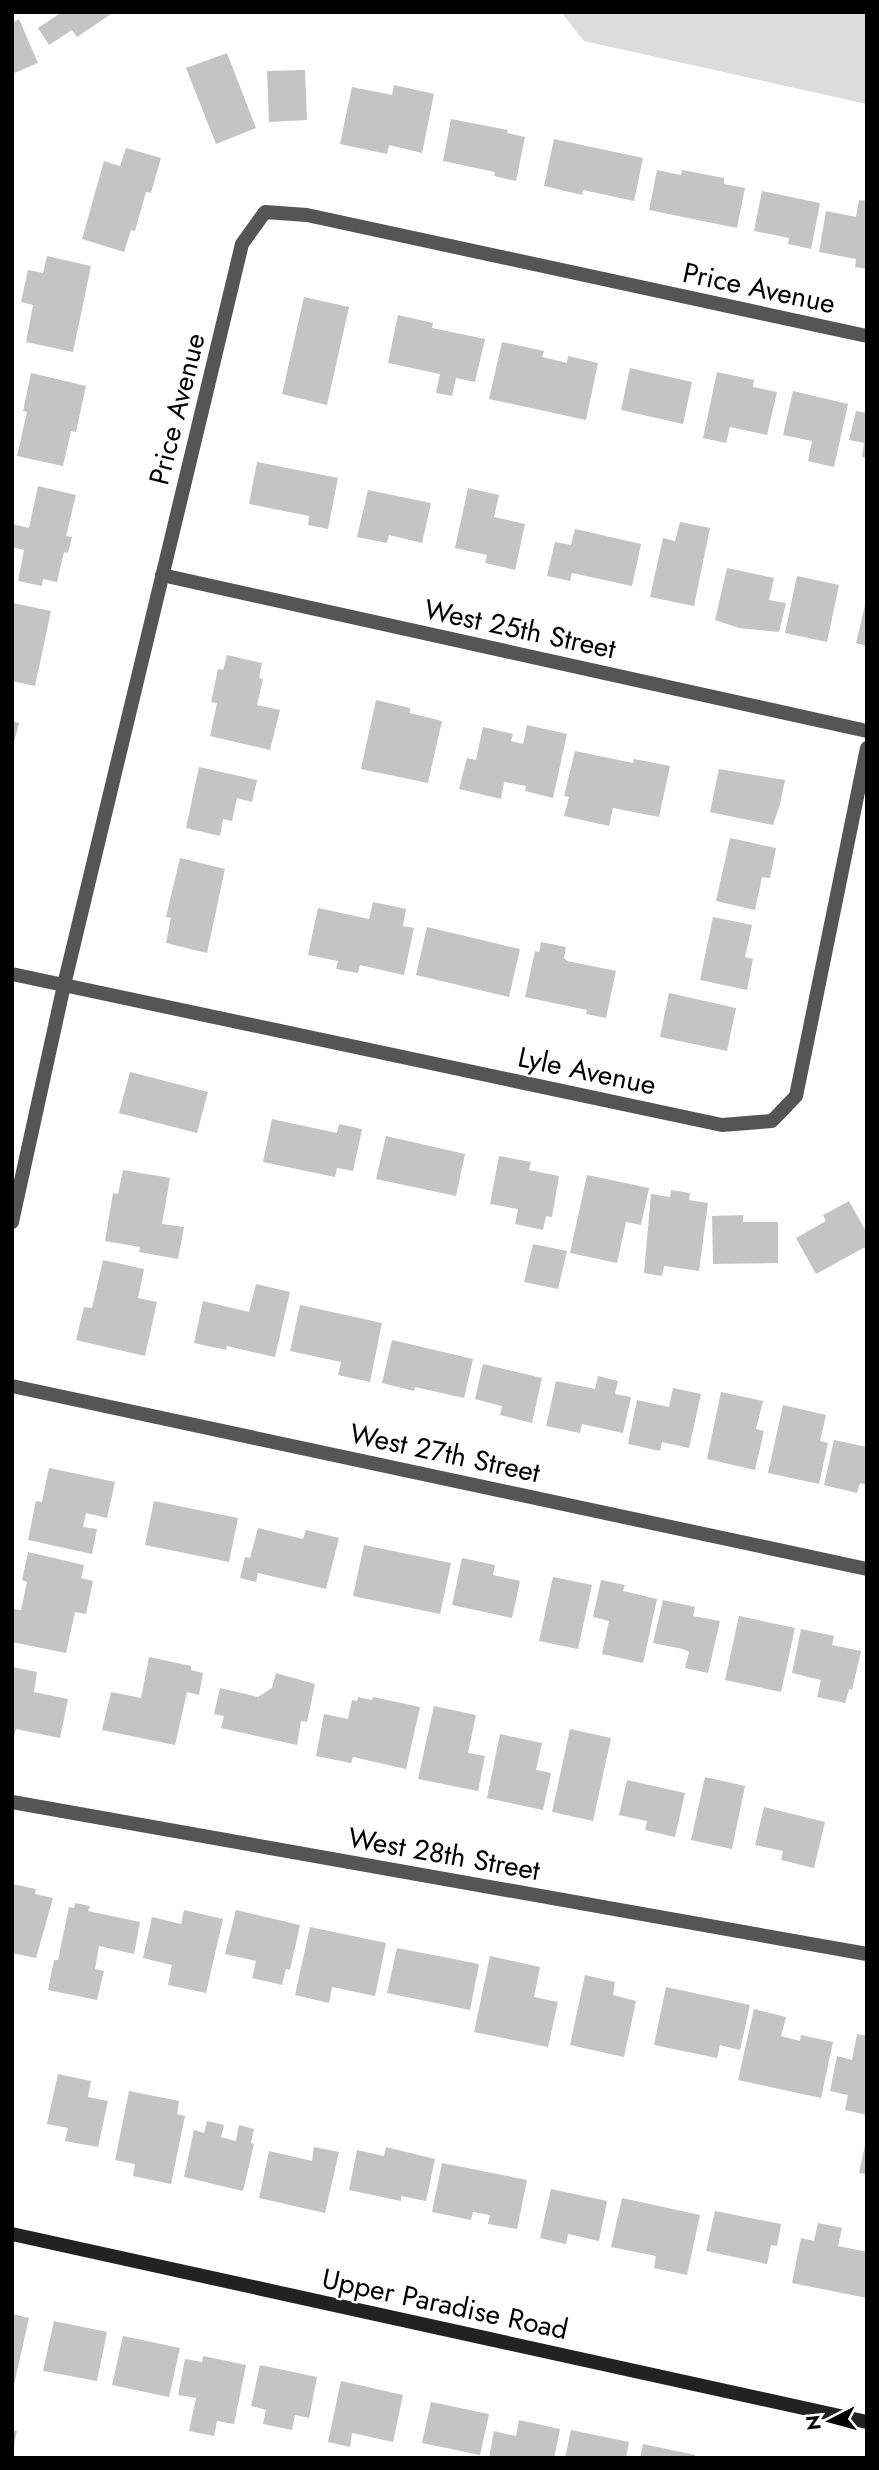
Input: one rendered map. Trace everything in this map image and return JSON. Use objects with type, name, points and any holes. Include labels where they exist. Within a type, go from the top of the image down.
[{"type":"street","name":"Price Avenue","points":[[12,1222],[64,985],[243,244],[265,212],[307,215],[867,336]]},
{"type":"street","name":"West 25th Street","points":[[162,575],[867,730]]},
{"type":"street","name":"Lyle Avenue","points":[[12,974],[722,1125],[772,1121],[796,1096],[867,748]]},
{"type":"street","name":"West 27th Street","points":[[12,1386],[867,1569]]},
{"type":"street","name":"West 28th Street","points":[[12,1802],[867,1954]]},
{"type":"street","name":"Upper Paradise Road","points":[[12,2234],[867,2422]]},
{"type":"shaded area","points":[[561,12],[867,12],[867,104],[584,41]]},
{"type":"building","points":[[62,12],[114,12],[77,37],[72,30],[49,45],[38,28]]},
{"type":"building","points":[[19,19],[38,63],[12,74],[12,23]]},
{"type":"building","points":[[227,53],[256,128],[216,144],[186,68]]},
{"type":"building","points":[[305,70],[307,120],[269,122],[267,71]]},
{"type":"building","points":[[394,85],[434,94],[422,153],[389,145],[387,154],[340,144],[352,87],[392,95]]},
{"type":"building","points":[[451,119],[508,130],[507,133],[525,137],[516,181],[494,176],[495,172],[443,161]]},
{"type":"building","points":[[554,139],[643,158],[634,201],[583,190],[582,195],[544,186]]},
{"type":"building","points":[[126,148],[161,158],[151,193],[146,192],[135,231],[131,230],[124,252],[82,239],[104,161],[120,166]]},
{"type":"building","points":[[657,170],[681,175],[682,170],[724,178],[724,184],[745,188],[737,228],[649,210]]},
{"type":"building","points":[[762,191],[820,203],[811,249],[788,244],[789,238],[754,231]]},
{"type":"building","points":[[859,200],[867,201],[867,269],[855,267],[856,259],[819,252],[826,211],[856,217]]},
{"type":"building","points":[[47,256],[91,266],[73,352],[26,342],[33,305],[21,302],[28,270],[43,273]]},
{"type":"building","points":[[304,297],[349,307],[327,405],[282,394]]},
{"type":"building","points":[[398,315],[433,323],[432,328],[485,339],[475,382],[456,378],[452,396],[436,393],[440,374],[388,363]]},
{"type":"building","points":[[502,342],[544,351],[542,357],[567,363],[568,356],[598,363],[586,420],[489,399]]},
{"type":"building","points":[[630,368],[692,382],[683,424],[621,410]]},
{"type":"building","points":[[717,372],[754,380],[753,387],[777,392],[767,435],[730,427],[726,443],[703,438]]},
{"type":"building","points":[[31,373],[86,386],[76,432],[71,431],[63,466],[17,456],[27,412],[23,411]]},
{"type":"building","points":[[793,391],[848,404],[834,467],[808,461],[812,441],[783,435]]},
{"type":"building","points":[[856,411],[867,413],[867,458],[862,457],[864,443],[849,440]]},
{"type":"building","points":[[257,462],[338,478],[328,529],[308,525],[309,516],[249,504]]},
{"type":"building","points":[[38,486],[76,495],[66,536],[72,537],[68,553],[64,552],[57,582],[43,579],[42,586],[18,581],[24,550],[12,547],[12,524],[29,528]]},
{"type":"building","points":[[468,488],[499,495],[494,517],[525,524],[515,570],[485,563],[487,555],[455,548]]},
{"type":"building","points":[[368,490],[431,503],[422,543],[389,535],[387,543],[357,537]]},
{"type":"building","points":[[680,522],[710,528],[694,606],[650,597],[663,538],[675,541]]},
{"type":"building","points":[[575,529],[641,544],[632,586],[572,573],[570,581],[547,576],[555,542],[571,545]]},
{"type":"building","points":[[727,568],[774,578],[769,600],[786,603],[779,632],[739,628],[715,620]]},
{"type":"building","points":[[797,576],[839,585],[827,642],[785,633]]},
{"type":"building","points":[[867,601],[867,646],[856,643]]},
{"type":"building","points":[[13,603],[51,611],[35,686],[12,681]]},
{"type":"building","points":[[227,655],[262,663],[259,678],[263,679],[257,705],[280,710],[270,750],[210,736],[217,703],[211,702],[218,669],[223,670]]},
{"type":"building","points":[[376,700],[410,708],[410,713],[442,721],[428,783],[361,769]]},
{"type":"building","points":[[12,721],[19,723],[13,746],[12,746]]},
{"type":"building","points":[[527,725],[567,734],[553,798],[525,791],[526,786],[504,782],[501,799],[459,789],[467,758],[476,760],[483,727],[513,734],[511,741],[523,744]]},
{"type":"building","points":[[575,751],[633,763],[634,759],[670,766],[659,817],[613,808],[609,826],[564,816],[569,797],[564,796]]},
{"type":"building","points":[[199,767],[257,780],[252,802],[237,798],[232,821],[223,819],[220,836],[186,828]]},
{"type":"building","points":[[719,769],[785,780],[773,825],[710,812]]},
{"type":"building","points":[[730,838],[776,848],[770,878],[762,877],[755,910],[716,901]]},
{"type":"building","points":[[180,858],[225,869],[207,953],[166,943],[171,918],[166,917]]},
{"type":"building","points":[[373,902],[406,909],[403,926],[414,928],[404,975],[360,965],[358,973],[336,969],[338,961],[308,955],[318,908],[369,919]]},
{"type":"building","points":[[713,917],[752,925],[745,957],[753,959],[747,990],[700,980]]},
{"type":"building","points":[[427,927],[520,949],[509,997],[416,975]]},
{"type":"building","points":[[541,942],[566,947],[564,958],[567,961],[616,971],[606,1018],[586,1014],[587,1010],[525,997],[535,951],[539,952]]},
{"type":"building","points":[[669,993],[736,1008],[727,1051],[660,1037]]},
{"type":"building","points":[[130,1072],[208,1092],[197,1133],[119,1113]]},
{"type":"building","points":[[272,1119],[337,1133],[339,1124],[362,1129],[353,1171],[337,1168],[335,1177],[263,1162]]},
{"type":"building","points":[[386,1136],[465,1154],[456,1196],[376,1179]]},
{"type":"building","points":[[499,1156],[531,1162],[529,1170],[559,1176],[552,1217],[546,1216],[543,1230],[515,1224],[518,1209],[490,1204]]},
{"type":"building","points":[[123,1170],[170,1178],[162,1224],[184,1227],[178,1259],[139,1252],[140,1247],[105,1241],[113,1193],[118,1194]]},
{"type":"building","points":[[587,1175],[649,1188],[641,1225],[626,1222],[617,1263],[570,1253]]},
{"type":"building","points":[[671,1190],[690,1193],[689,1200],[708,1203],[699,1271],[664,1266],[662,1276],[644,1273],[651,1194],[670,1197]]},
{"type":"building","points":[[849,1201],[867,1233],[867,1246],[816,1274],[796,1238],[826,1221],[823,1215]]},
{"type":"building","points":[[743,1215],[743,1222],[778,1222],[778,1263],[713,1264],[712,1216]]},
{"type":"building","points":[[533,1244],[567,1251],[558,1289],[524,1282]]},
{"type":"building","points":[[103,1260],[144,1269],[138,1298],[157,1302],[145,1356],[76,1340],[84,1307],[92,1308]]},
{"type":"building","points":[[256,1284],[290,1292],[275,1357],[227,1346],[226,1350],[194,1343],[203,1301],[249,1312]]},
{"type":"building","points":[[300,1305],[382,1323],[370,1382],[338,1375],[341,1362],[290,1351]]},
{"type":"building","points":[[392,1340],[473,1359],[464,1398],[415,1387],[414,1391],[382,1383]]},
{"type":"building","points":[[483,1364],[542,1378],[532,1423],[500,1415],[502,1406],[475,1399]]},
{"type":"building","points":[[598,1376],[618,1381],[615,1394],[631,1397],[623,1433],[582,1424],[580,1433],[546,1426],[556,1381],[595,1389]]},
{"type":"building","points":[[673,1388],[701,1394],[689,1448],[662,1442],[660,1451],[628,1444],[637,1400],[669,1407]]},
{"type":"building","points":[[721,1392],[763,1401],[756,1429],[764,1431],[755,1470],[707,1459]]},
{"type":"building","points":[[783,1405],[826,1415],[820,1441],[828,1443],[819,1484],[768,1473]]},
{"type":"building","points":[[834,1440],[867,1447],[867,1485],[860,1483],[857,1493],[824,1485]]},
{"type":"building","points":[[49,1468],[115,1482],[107,1518],[86,1513],[83,1527],[97,1529],[92,1554],[28,1540],[36,1501],[42,1502]]},
{"type":"building","points":[[154,1501],[238,1518],[229,1562],[145,1545]]},
{"type":"building","points":[[258,1528],[303,1539],[306,1530],[339,1538],[326,1589],[258,1573],[256,1582],[240,1578],[245,1557],[250,1558]]},
{"type":"building","points":[[364,1545],[451,1563],[440,1614],[353,1596]]},
{"type":"building","points":[[28,1552],[84,1565],[81,1578],[93,1581],[86,1614],[75,1612],[66,1653],[12,1642],[12,1609],[21,1610],[27,1582],[22,1580]]},
{"type":"building","points":[[462,1558],[495,1565],[493,1575],[520,1581],[512,1618],[452,1605]]},
{"type":"building","points":[[553,1577],[592,1585],[578,1649],[539,1641]]},
{"type":"building","points":[[601,1580],[625,1585],[623,1591],[657,1599],[643,1663],[602,1654],[609,1621],[593,1617]]},
{"type":"building","points":[[663,1600],[695,1607],[693,1616],[720,1621],[708,1673],[685,1668],[689,1652],[653,1643]]},
{"type":"building","points":[[739,1616],[795,1628],[781,1692],[725,1680]]},
{"type":"building","points":[[801,1629],[834,1636],[832,1645],[861,1651],[852,1690],[849,1689],[845,1703],[817,1697],[821,1680],[792,1673]]},
{"type":"building","points":[[149,1657],[191,1666],[191,1670],[203,1673],[199,1695],[187,1692],[175,1745],[102,1730],[111,1692],[141,1698]]},
{"type":"building","points":[[12,1667],[37,1672],[34,1692],[68,1699],[60,1738],[16,1729],[12,1743]]},
{"type":"building","points":[[276,1673],[315,1684],[307,1722],[301,1721],[297,1745],[221,1728],[224,1716],[214,1714],[220,1688],[258,1697],[272,1688]]},
{"type":"building","points":[[358,1697],[372,1700],[373,1697],[420,1707],[406,1769],[353,1757],[351,1763],[316,1756],[324,1714],[348,1719],[352,1700],[357,1701]]},
{"type":"building","points":[[434,1706],[476,1715],[468,1753],[485,1756],[478,1791],[418,1779]]},
{"type":"building","points":[[570,1729],[611,1738],[593,1821],[552,1812]]},
{"type":"building","points":[[500,1734],[542,1743],[536,1770],[551,1773],[543,1810],[487,1798]]},
{"type":"building","points":[[705,1777],[745,1786],[732,1849],[691,1840]]},
{"type":"building","points":[[627,1780],[685,1793],[675,1837],[645,1830],[647,1821],[619,1815]]},
{"type":"building","points":[[764,1807],[825,1822],[814,1868],[781,1860],[783,1851],[755,1845]]},
{"type":"building","points":[[12,1884],[36,1889],[35,1894],[53,1898],[36,1958],[12,1953]]},
{"type":"building","points":[[75,1903],[90,1906],[88,1911],[140,1922],[134,1954],[99,1946],[95,1969],[104,1971],[97,2000],[48,1990],[54,1960],[58,1960],[69,1907],[74,1908]]},
{"type":"building","points":[[184,1910],[223,1919],[206,1993],[168,1985],[172,1965],[143,1958],[152,1917],[181,1924]]},
{"type":"building","points":[[236,1910],[300,1925],[290,1970],[286,1969],[282,1985],[252,1978],[256,1961],[225,1954]]},
{"type":"building","points":[[310,1927],[386,1943],[375,1996],[332,1987],[329,2003],[295,1995]]},
{"type":"building","points":[[397,1948],[479,1964],[470,2010],[387,1993]]},
{"type":"building","points":[[490,1956],[540,1967],[534,1997],[558,2002],[548,2047],[474,2032]]},
{"type":"building","points":[[585,1975],[615,1982],[613,1995],[636,2001],[624,2057],[570,2045]]},
{"type":"building","points":[[666,1987],[750,2005],[740,2050],[720,2045],[717,2058],[654,2045]]},
{"type":"building","points":[[754,2009],[786,2017],[781,2036],[800,2041],[801,2035],[833,2042],[821,2098],[738,2080]]},
{"type":"building","points":[[857,2034],[867,2036],[867,2115],[845,2110],[848,2095],[830,2091],[837,2056],[852,2060]]},
{"type":"building","points":[[58,2074],[91,2081],[88,2097],[108,2101],[98,2147],[65,2141],[68,2128],[47,2124]]},
{"type":"building","points":[[129,2091],[179,2101],[177,2114],[185,2116],[171,2184],[133,2176],[135,2164],[115,2160]]},
{"type":"building","points":[[207,2121],[224,2125],[221,2137],[236,2141],[239,2125],[254,2129],[251,2143],[254,2144],[243,2191],[184,2177],[194,2130],[204,2133]]},
{"type":"building","points":[[867,2141],[867,2174],[859,2173]]},
{"type":"building","points":[[314,2147],[339,2152],[325,2213],[259,2198],[269,2151],[312,2161]]},
{"type":"building","points":[[386,2147],[435,2159],[426,2201],[401,2196],[401,2201],[349,2190],[357,2150],[384,2156]]},
{"type":"building","points":[[442,2163],[527,2180],[517,2229],[488,2224],[490,2215],[473,2212],[471,2220],[432,2212]]},
{"type":"building","points":[[551,2189],[607,2201],[599,2241],[568,2234],[566,2244],[540,2238]]},
{"type":"building","points":[[622,2198],[700,2215],[687,2275],[654,2268],[656,2256],[611,2247]]},
{"type":"building","points":[[715,2211],[781,2224],[777,2246],[771,2245],[767,2264],[706,2251]]},
{"type":"building","points":[[818,2223],[842,2228],[838,2246],[867,2252],[867,2298],[792,2283],[801,2238],[814,2241]]},
{"type":"building","points":[[12,2314],[29,2318],[13,2389],[12,2389]]},
{"type":"building","points":[[54,2321],[107,2332],[97,2381],[43,2371]]},
{"type":"building","points":[[123,2336],[180,2348],[169,2397],[112,2385]]},
{"type":"building","points":[[203,2356],[246,2365],[234,2424],[217,2421],[214,2436],[189,2431],[196,2398],[178,2395],[185,2359],[202,2362]]},
{"type":"building","points":[[260,2365],[317,2377],[309,2418],[295,2415],[292,2430],[263,2424],[266,2410],[251,2406]]},
{"type":"building","points":[[341,2381],[403,2395],[393,2442],[352,2433],[350,2447],[328,2442]]},
{"type":"building","points":[[431,2402],[489,2414],[480,2455],[422,2443]]},
{"type":"building","points":[[519,2420],[560,2429],[554,2458],[489,2458],[494,2431],[516,2436]]},
{"type":"building","points":[[12,2430],[17,2431],[13,2449],[12,2449]]},
{"type":"building","points":[[571,2430],[629,2442],[626,2458],[565,2458]]},
{"type":"building","points":[[643,2444],[695,2455],[695,2458],[640,2458]]}]
